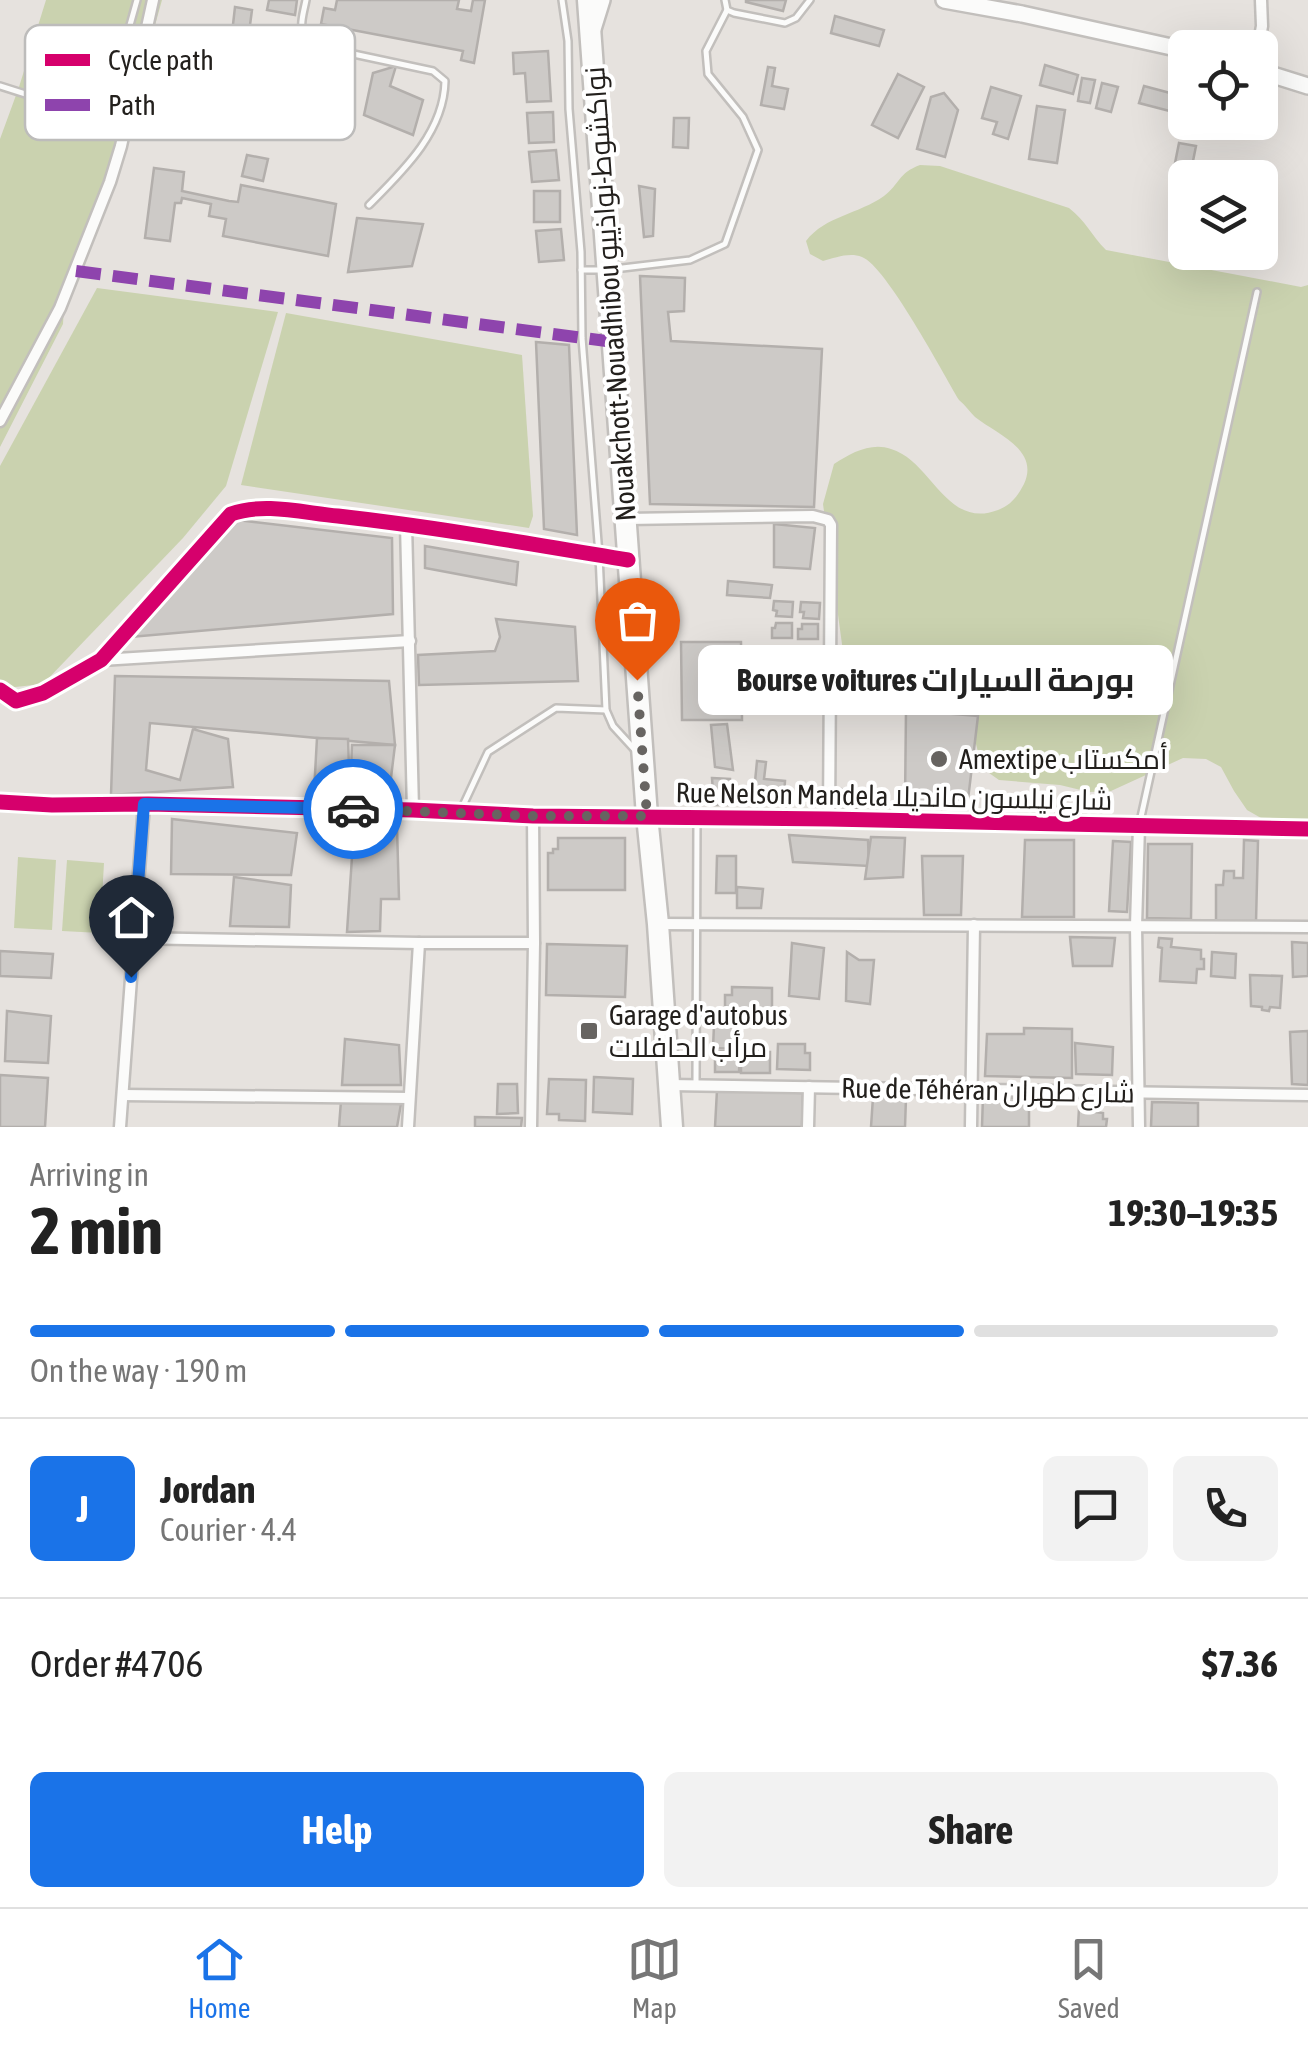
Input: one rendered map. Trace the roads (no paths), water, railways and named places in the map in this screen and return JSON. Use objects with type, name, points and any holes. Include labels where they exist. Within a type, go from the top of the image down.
[{"type":"highway","points":[[574,0],[591,40]]},
{"type":"highway","name":"Nouakchott-Nouadhibou نواكشوط-نواذيبو","points":[[588,0],[672,1127]]},
{"type":"main road","points":[[591,40],[602,0]]},
{"type":"main road","points":[[944,0],[1168,46]]},
{"type":"main road","points":[[1278,77],[1308,86]]},
{"type":"street","points":[[147,25],[153,0]]},
{"type":"street","points":[[1261,30],[1262,0]]},
{"type":"street","points":[[0,421],[60,308],[104,200],[121,140]]},
{"type":"street","points":[[0,690],[16,701],[30,697],[101,660],[231,514],[244,510],[261,508],[406,524],[628,560]]},
{"type":"street","points":[[627,519],[813,516],[828,520],[830,819]]},
{"type":"street","points":[[406,524],[413,810]]},
{"type":"street","points":[[101,660],[410,641]]},
{"type":"street","name":"Rue Nelson Mandela شارع نيلسون مانديلا","points":[[0,802],[1308,829]]},
{"type":"street","points":[[120,1127],[144,804]]},
{"type":"street","points":[[532,1127],[533,816]]},
{"type":"street","points":[[1139,826],[1139,1127]]},
{"type":"street","points":[[658,924],[1308,927]]},
{"type":"street","points":[[972,1127],[974,925]]},
{"type":"street","points":[[133,938],[534,943]]},
{"type":"street","points":[[408,1127],[419,944]]},
{"type":"street","name":"Rue de Téhéran شارع طهران","points":[[669,1085],[1308,1095]]},
{"type":"street","points":[[808,1127],[809,1087]]},
{"type":"street","points":[[123,1095],[409,1098]]},
{"type":"lane","points":[[131,25],[138,0]]},
{"type":"lane","points":[[302,25],[306,0]]},
{"type":"lane","points":[[562,0],[568,41],[606,710],[613,726],[643,759]]},
{"type":"lane","points":[[581,270],[690,260],[725,244],[758,150],[743,117],[708,74],[706,51],[727,10],[725,0]]},
{"type":"lane","points":[[727,10],[785,23],[796,18],[810,0]]},
{"type":"lane","points":[[568,41],[591,40]]},
{"type":"lane","points":[[355,54],[434,70],[445,81],[444,98],[434,126],[404,170],[369,205]]},
{"type":"lane","points":[[0,86],[25,94]]},
{"type":"lane","points":[[572,146],[599,144]]},
{"type":"lane","points":[[1139,826],[1257,292]]},
{"type":"lane","points":[[460,812],[488,752],[556,708],[606,710]]},
{"type":"lane","points":[[696,1086],[697,817]]},
{"type":"place","name":"Bourse voitures بورصة السيارات","points":[[637,680]]},
{"type":"place","name":"Amextipe أمكستاب","points":[[939,759]]},
{"type":"place","name":"Garage d'autobus مرأب الحافلات","points":[[589,1031]]}]
